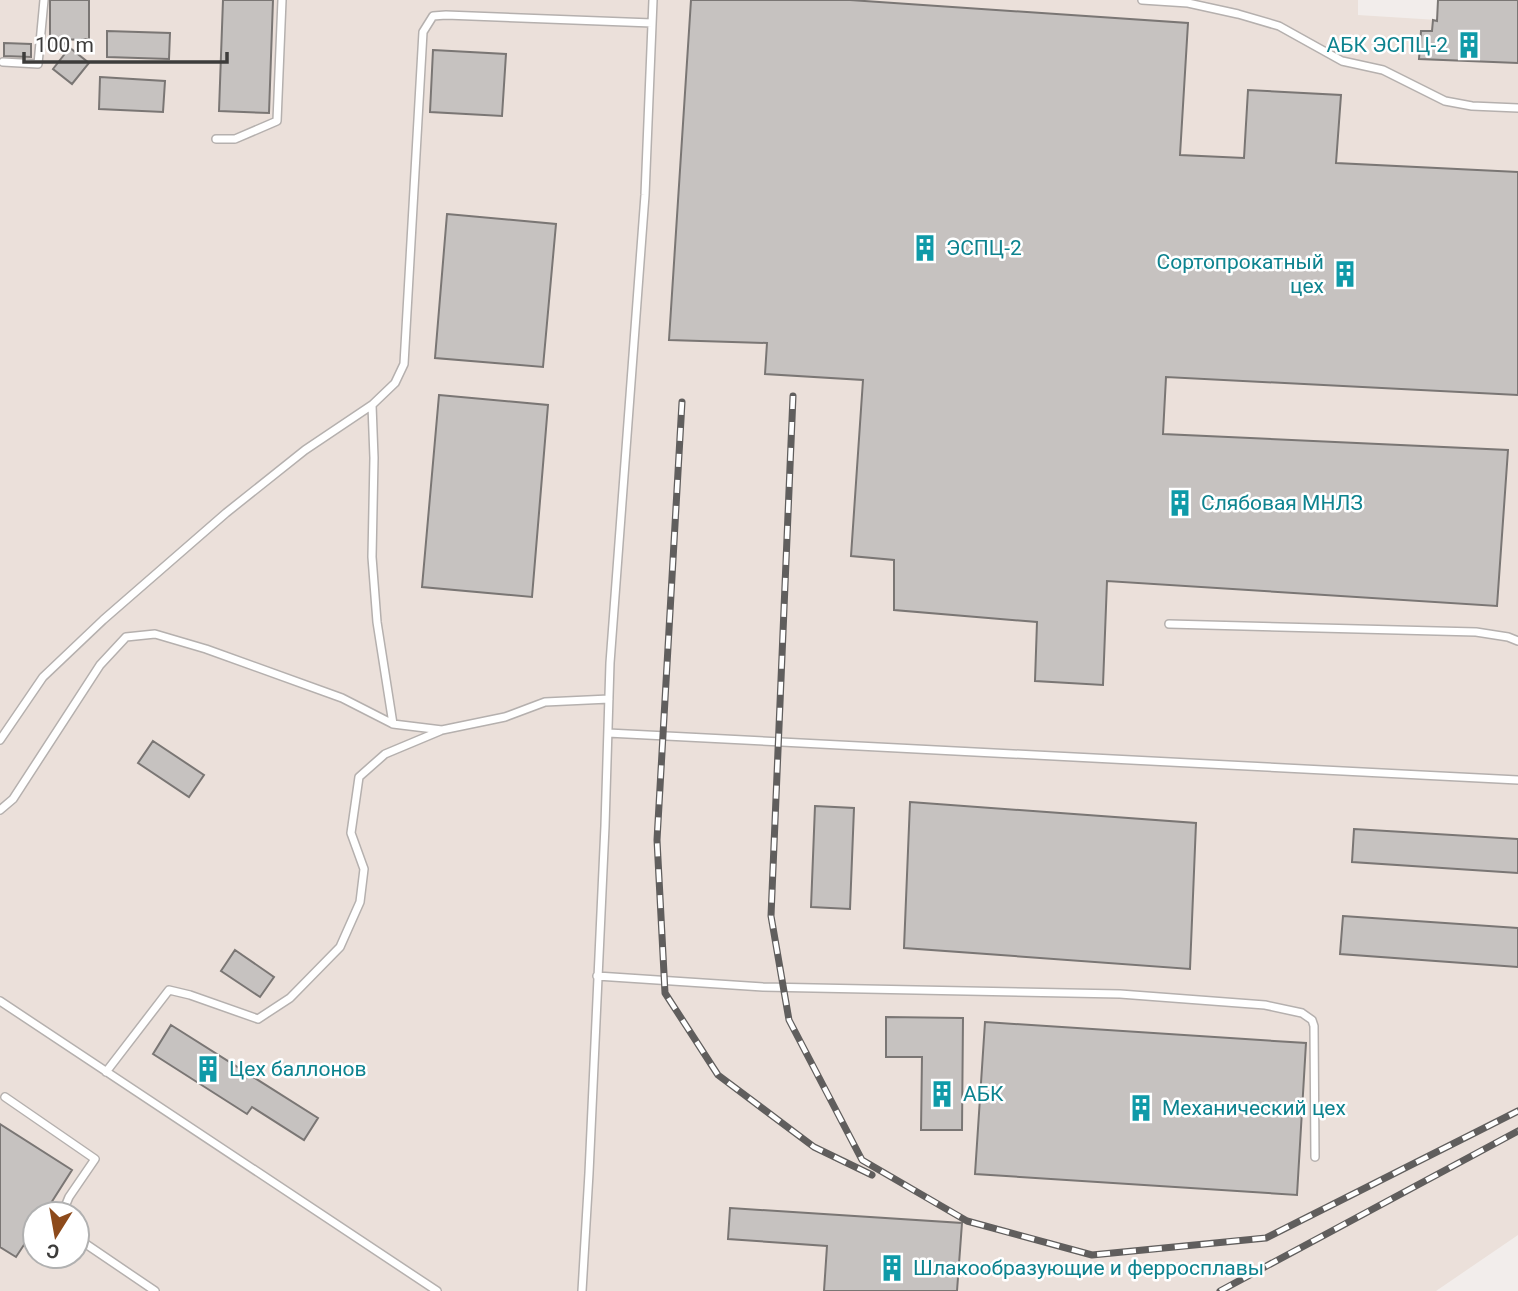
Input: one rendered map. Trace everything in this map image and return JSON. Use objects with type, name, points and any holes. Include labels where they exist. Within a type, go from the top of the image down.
[{"type":"lane","points":[[3,62],[38,64],[44,0]]},
{"type":"lane","points":[[216,139],[235,139],[277,121],[282,0]]},
{"type":"lane","points":[[582,1291],[610,663],[645,195],[653,0]]},
{"type":"lane","points":[[1142,0],[1188,3],[1279,26],[1342,61],[1383,70],[1445,101],[1472,106],[1518,108]]},
{"type":"lane","points":[[0,740],[43,677],[103,620],[226,513],[305,450],[372,405],[395,383],[404,364],[423,32],[433,16],[652,23]]},
{"type":"lane","points":[[372,405],[373,570],[377,622],[393,724]]},
{"type":"lane","points":[[1169,624],[1476,632],[1518,641]]},
{"type":"lane","points":[[0,810],[13,799],[100,665],[126,637],[155,634],[206,649],[342,698],[393,724],[442,730]]},
{"type":"lane","points":[[106,1072],[169,990],[258,1019],[290,998],[340,947],[360,902],[364,869],[351,833],[359,777],[385,754],[442,730],[505,716],[545,702],[609,699]]},
{"type":"lane","points":[[608,733],[1518,780]]},
{"type":"lane","points":[[597,976],[764,987],[1120,994],[1265,1005],[1296,1011],[1308,1016],[1314,1026],[1315,1157]]},
{"type":"lane","points":[[0,1001],[436,1291]]},
{"type":"lane","points":[[5,1097],[95,1159],[68,1200]]},
{"type":"lane","points":[[91,1247],[155,1291]]},
{"type":"shaded area","points":[[0,0],[1358,0],[1358,15],[1518,25],[1518,1235],[1436,1291],[0,1291]]},
{"type":"building","points":[[50,0],[89,0],[89,39],[60,40],[89,63],[72,84],[53,69],[67,51],[50,51]]},
{"type":"building","points":[[223,0],[273,0],[269,113],[219,111]]},
{"type":"building","points":[[691,0],[850,0],[1188,23],[1180,155],[1244,158],[1248,90],[1341,95],[1336,163],[1518,172],[1518,395],[1166,377],[1163,434],[1508,450],[1497,606],[1107,581],[1103,685],[1035,681],[1037,622],[894,610],[894,560],[851,556],[863,380],[765,374],[767,343],[669,340]]},
{"type":"building","name":"АБК ЭСПЦ-2","points":[[1438,0],[1518,0],[1518,63],[1419,59],[1421,31],[1432,31],[1433,20],[1437,21]]},
{"type":"building","points":[[107,31],[170,33],[169,59],[107,57]]},
{"type":"building","points":[[4,43],[31,44],[31,57],[4,56]]},
{"type":"building","points":[[433,50],[506,54],[502,116],[430,112]]},
{"type":"building","points":[[100,77],[165,81],[163,112],[99,109]]},
{"type":"building","points":[[447,214],[556,224],[543,367],[435,358]]},
{"type":"building","points":[[439,395],[548,405],[532,597],[422,587]]},
{"type":"building","points":[[153,741],[204,775],[189,797],[138,763]]},
{"type":"building","points":[[910,802],[1196,823],[1190,969],[904,948]]},
{"type":"building","points":[[815,806],[854,808],[850,909],[811,907]]},
{"type":"building","points":[[1354,829],[1518,839],[1518,873],[1352,862]]},
{"type":"building","points":[[1343,916],[1518,928],[1518,967],[1340,954]]},
{"type":"building","points":[[235,950],[274,977],[260,997],[221,971]]},
{"type":"building","name":"АБК","points":[[886,1017],[963,1018],[962,1130],[921,1130],[922,1057],[886,1057]]},
{"type":"building","name":"Механический цех","points":[[985,1022],[1306,1043],[1297,1195],[975,1174]]},
{"type":"building","name":"Цех баллонов","points":[[171,1025],[318,1118],[304,1140],[252,1107],[247,1114],[153,1054]]},
{"type":"building","points":[[0,1124],[72,1170],[53,1200],[21,1200],[21,1249],[16,1257],[0,1247]]},
{"type":"building","name":"Шлакообразующие и ферросплавы","points":[[730,1208],[962,1223],[957,1291],[824,1291],[827,1246],[728,1239]]},
{"type":"railway","points":[[793,396],[771,916],[789,1020],[862,1160],[967,1221],[1092,1255],[1266,1238],[1518,1111]]},
{"type":"railway","points":[[682,402],[657,840],[665,993],[718,1075],[814,1147],[872,1175]]},
{"type":"railway","points":[[1220,1291],[1518,1131]]},
{"type":"place","name":"АБК ЭСПЦ-2","points":[[1469,45]]},
{"type":"place","name":"ЭСПЦ-2","points":[[925,248]]},
{"type":"place","name":"Сортопрокатный цех","points":[[1345,274]]},
{"type":"place","name":"Слябовая МНЛЗ","points":[[1180,503]]},
{"type":"place","name":"Цех баллонов","points":[[208,1069]]},
{"type":"place","name":"АБК","points":[[942,1094]]},
{"type":"place","name":"Механический цех","points":[[1141,1108]]},
{"type":"place","name":"Шлакообразующие и ферросплавы","points":[[892,1268]]}]
